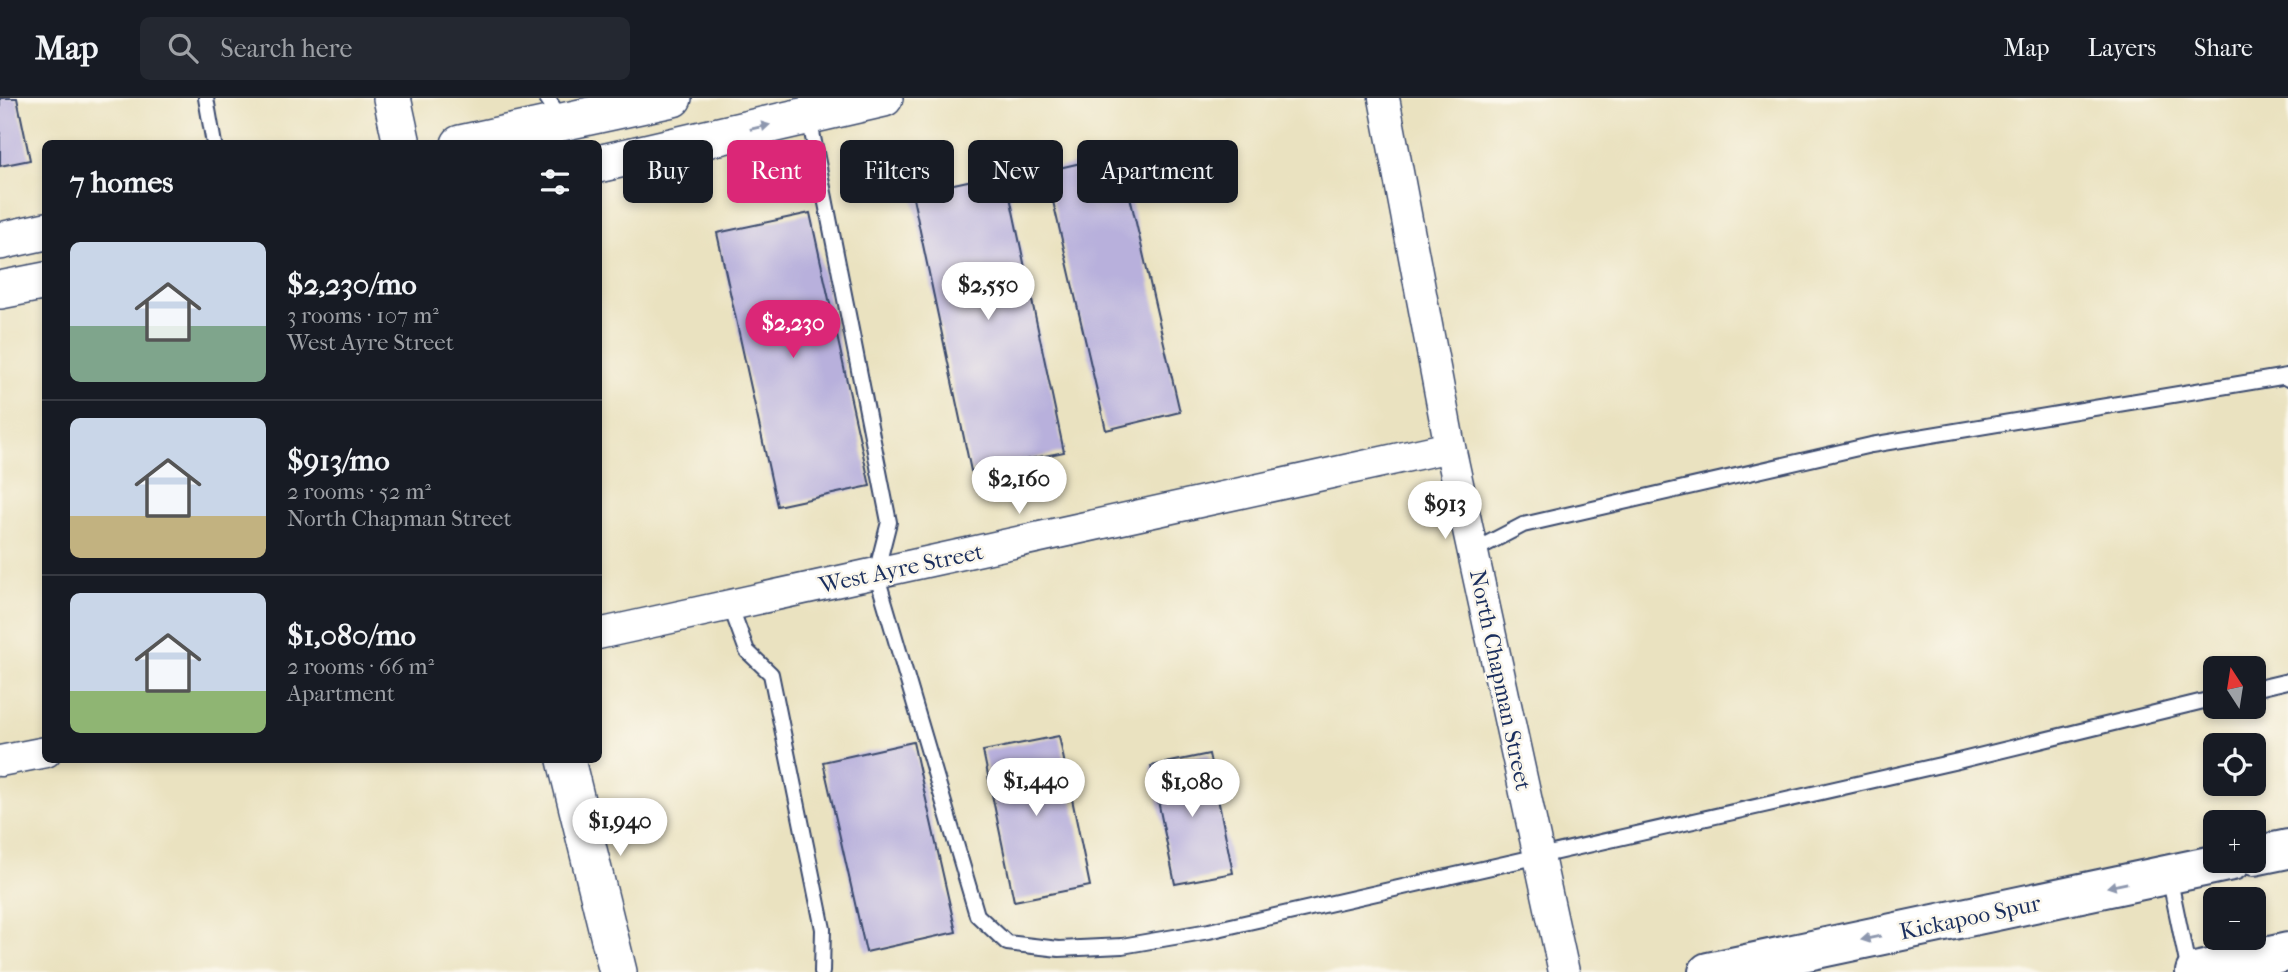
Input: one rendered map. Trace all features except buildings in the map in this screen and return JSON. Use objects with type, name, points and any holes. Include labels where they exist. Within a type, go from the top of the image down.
[{"type":"main road","points":[[2266,854],[2288,849]]},
{"type":"main road","name":"Kickapoo Spur","points":[[1708,972],[2203,867]]},
{"type":"main road","points":[[2195,972],[2288,952]]},
{"type":"street","points":[[392,98],[401,140]]},
{"type":"street","points":[[471,140],[555,110],[673,98]]},
{"type":"street","points":[[602,163],[884,98]]},
{"type":"street","name":"North Chapman Street","points":[[1384,98],[1450,447],[1564,972]]},
{"type":"street","points":[[0,241],[42,232]]},
{"type":"street","points":[[0,290],[42,282]]},
{"type":"street","name":"West Ayre Street","points":[[602,634],[1450,447]]},
{"type":"street","points":[[0,761],[42,753]]},
{"type":"street","points":[[567,763],[618,972]]},
{"type":"lane","points":[[206,98],[213,140]]},
{"type":"lane","points":[[808,115],[889,522],[876,573],[977,915],[1007,943],[1059,949],[1122,946],[1209,931],[1958,761],[2203,701]]},
{"type":"lane","points":[[1473,551],[1523,525],[1871,445],[2287,376],[2288,379]]},
{"type":"lane","points":[[730,605],[747,650],[771,674],[823,929],[822,972]]},
{"type":"lane","points":[[2266,686],[2288,681]]},
{"type":"lane","points":[[2168,875],[2189,972]]}]
